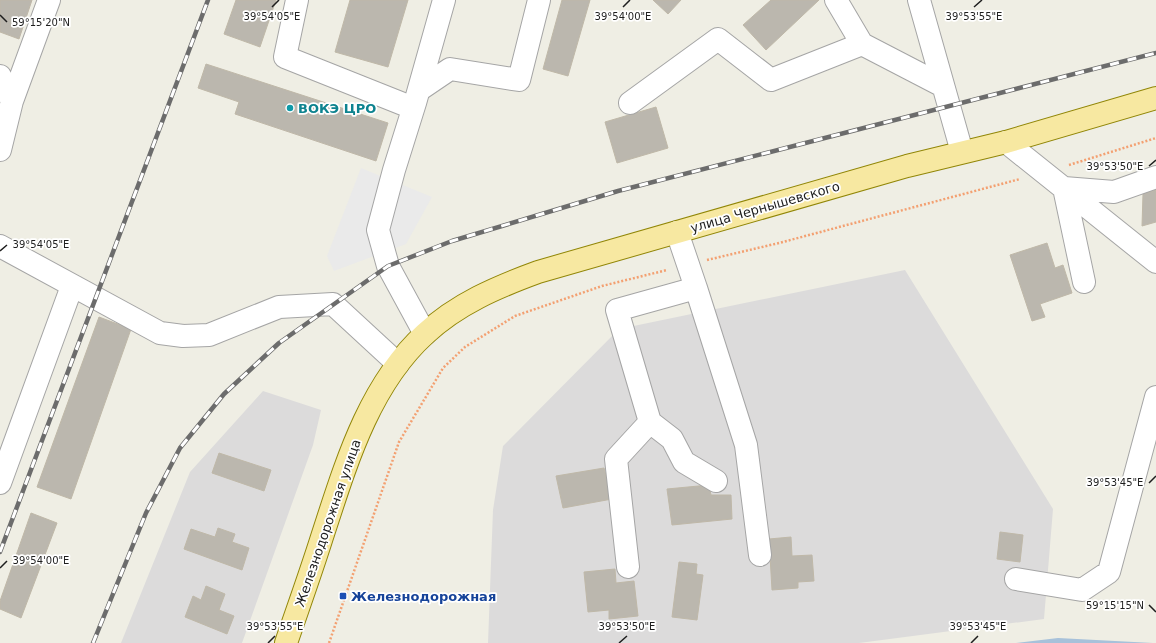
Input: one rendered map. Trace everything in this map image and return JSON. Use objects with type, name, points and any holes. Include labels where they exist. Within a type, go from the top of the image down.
[{"type":"main road","name":"улица Чернышевского","points":[[398,364],[425,334],[449,315],[468,303],[503,285],[538,272],[907,166],[1006,142],[1156,98]]},
{"type":"main road","name":"Железнодорожная улица","points":[[286,643],[340,482],[359,434],[378,396],[398,364]]},
{"type":"lane","points":[[0,150],[12,101],[49,0]]},
{"type":"lane","points":[[297,0],[285,57],[416,99]]},
{"type":"lane","points":[[425,334],[388,266],[378,230],[444,0]]},
{"type":"lane","points":[[416,99],[450,69],[519,80],[540,0]]},
{"type":"lane","points":[[836,0],[862,44],[943,86]]},
{"type":"lane","points":[[919,0],[962,152]]},
{"type":"lane","points":[[630,104],[718,39],[771,80],[862,44]]},
{"type":"lane","points":[[0,76],[12,101]]},
{"type":"lane","points":[[1006,142],[1156,262]]},
{"type":"lane","points":[[1064,188],[1114,192],[1156,177]]},
{"type":"lane","points":[[1064,188],[1084,282]]},
{"type":"lane","points":[[677,232],[746,445],[760,554]]},
{"type":"lane","points":[[0,246],[160,333],[184,336],[209,335],[279,307],[333,304],[398,364]]},
{"type":"lane","points":[[0,483],[72,286]]},
{"type":"lane","points":[[696,288],[617,310],[650,422],[672,439],[684,462],[716,481]]},
{"type":"lane","points":[[1016,579],[1082,590],[1109,572],[1156,397]]},
{"type":"lane","points":[[628,567],[616,459],[650,422]]},
{"type":"shaded area","points":[[361,168],[432,197],[406,244],[334,271],[327,256]]},
{"type":"shaded area","points":[[905,270],[1053,509],[1044,619],[859,643],[488,643],[493,510],[503,446],[619,329]]},
{"type":"shaded area","points":[[263,391],[321,410],[313,445],[242,643],[121,643],[190,472]]},
{"type":"water","points":[[1058,638],[1153,643],[1016,643]]},
{"type":"building","points":[[0,0],[32,0],[19,39],[0,32]]},
{"type":"building","points":[[236,0],[276,0],[260,47],[224,34]]},
{"type":"building","points":[[350,0],[408,0],[388,67],[335,52]]},
{"type":"building","points":[[562,0],[590,0],[568,76],[543,69]]},
{"type":"building","points":[[653,0],[681,0],[668,14]]},
{"type":"building","points":[[771,0],[819,0],[766,50],[743,25]]},
{"type":"building","name":"ВОКЭ ЦРО","points":[[206,64],[388,123],[376,161],[235,114],[239,102],[198,88]]},
{"type":"building","points":[[656,107],[668,148],[617,163],[605,122]]},
{"type":"building","points":[[1156,190],[1156,222],[1142,226],[1143,194]]},
{"type":"building","points":[[1047,243],[1055,268],[1063,265],[1072,293],[1040,304],[1045,317],[1032,321],[1010,255]]},
{"type":"building","points":[[99,317],[131,329],[71,499],[37,487]]},
{"type":"building","points":[[219,453],[271,470],[264,491],[212,473]]},
{"type":"building","points":[[604,468],[612,499],[563,508],[556,476]]},
{"type":"building","points":[[709,485],[711,495],[731,495],[732,519],[672,525],[667,489]]},
{"type":"building","points":[[31,513],[57,523],[21,618],[0,609],[0,601]]},
{"type":"building","points":[[218,528],[235,534],[232,542],[249,548],[242,570],[184,549],[191,529],[215,537]]},
{"type":"building","points":[[1000,532],[1023,535],[1020,562],[997,559]]},
{"type":"building","points":[[791,537],[792,556],[812,555],[814,581],[798,582],[798,588],[772,590],[769,539]]},
{"type":"building","points":[[679,562],[697,564],[696,574],[703,575],[697,620],[672,617]]},
{"type":"building","points":[[615,569],[616,583],[634,581],[638,616],[609,619],[609,610],[588,612],[584,572]]},
{"type":"building","points":[[206,586],[225,594],[219,610],[234,616],[227,634],[185,617],[193,596],[201,600]]},
{"type":"railway","points":[[0,552],[208,0]]},
{"type":"railway","points":[[93,643],[146,513],[180,448],[224,394],[279,343],[388,266],[452,241],[618,191],[1156,53]]},
{"type":"place","name":"ВОКЭ ЦРО","points":[[290,108]]},
{"type":"place","name":"Железнодорожная","points":[[343,596]]}]
